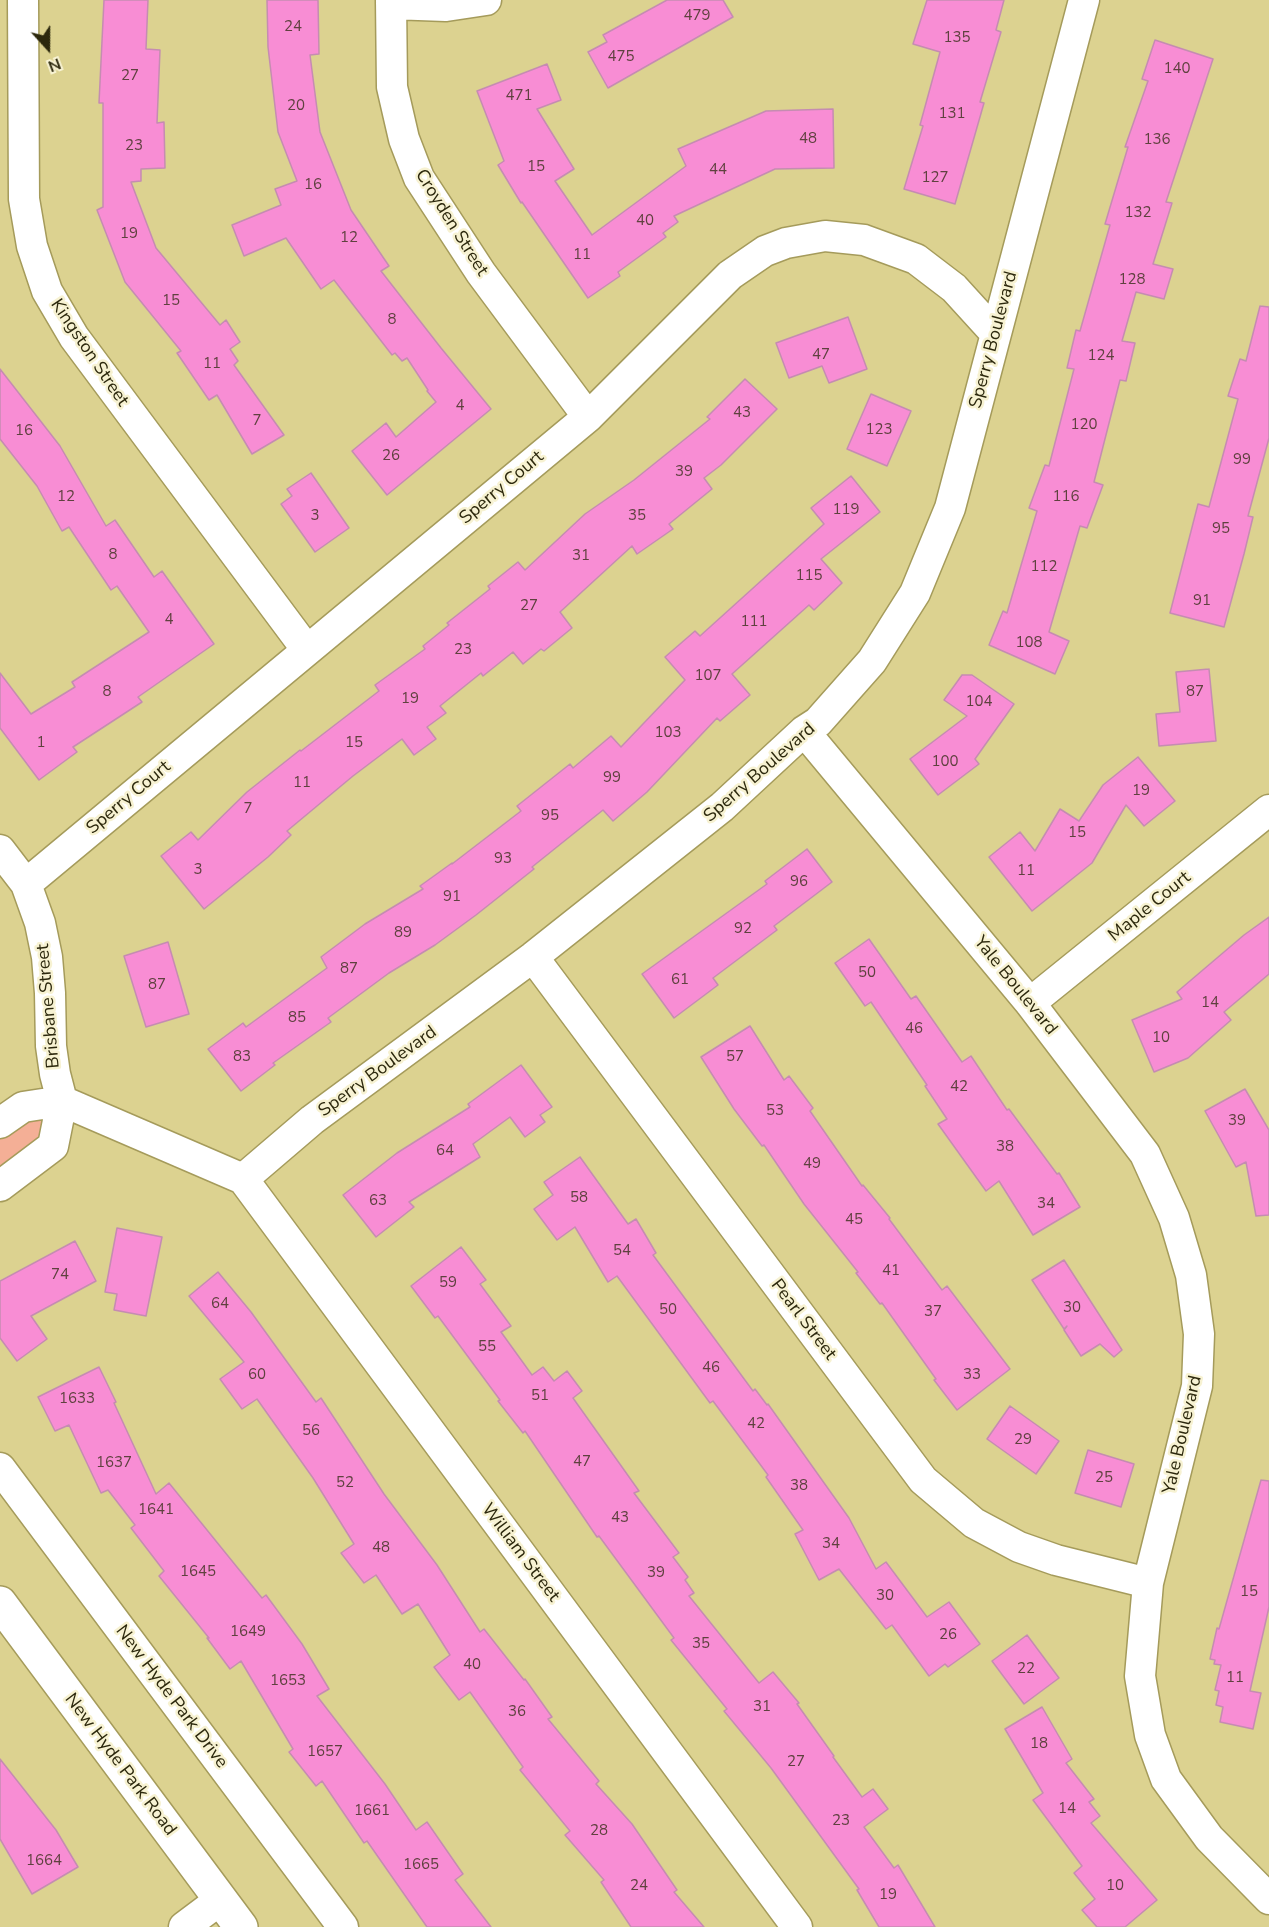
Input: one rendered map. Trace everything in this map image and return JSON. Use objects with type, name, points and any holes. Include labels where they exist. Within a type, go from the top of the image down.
[{"type":"main road","name":"New Hyde Park Road","points":[[1,1607],[241,1927]]},
{"type":"street","name":"Kingston Street","points":[[23,0],[11,56],[24,199],[32,246],[47,291],[74,337],[307,650]]},
{"type":"street","points":[[391,2],[446,6],[486,0]]},
{"type":"street","name":"Sperry Boulevard","points":[[243,1179],[312,1120],[533,957],[722,807],[804,731],[818,722],[872,661],[915,593],[950,508],[1084,0]]},
{"type":"street","name":"Croyden Street","points":[[391,2],[392,87],[404,139],[419,178],[481,273],[588,417]]},
{"type":"street","name":"Sperry Court","points":[[26,884],[588,417],[730,275],[765,251],[786,243],[825,236],[864,240],[916,259],[954,288],[995,333]]},
{"type":"street","name":"Yale Boulevard","points":[[804,731],[1030,1003],[1145,1155],[1174,1218],[1191,1275],[1200,1334],[1197,1386],[1148,1583],[1140,1676],[1150,1735],[1166,1779],[1209,1838],[1269,1899]]},
{"type":"street","name":"Maple Court","points":[[1030,1003],[1269,810]]},
{"type":"street","name":"Brisbane Street","points":[[0,850],[26,884],[40,922],[47,957],[51,1046],[62,1101]]},
{"type":"street","name":"Pearl Street","points":[[533,957],[923,1480],[974,1523],[1019,1547],[1056,1560],[1148,1583]]},
{"type":"street","points":[[0,1186],[53,1146],[62,1101]]},
{"type":"street","points":[[0,1124],[23,1107],[62,1101],[243,1179]]},
{"type":"street","name":"William Street","points":[[243,1179],[796,1927]]},
{"type":"street","name":"New Hyde Park Drive","points":[[0,1468],[343,1927]]},
{"type":"street","points":[[184,1927],[220,1900]]},
{"type":"shaded area","points":[[56,1106],[49,1142],[0,1179],[0,1128]]},
{"type":"building","points":[[104,0],[148,0],[146,49],[160,50],[157,123],[164,122],[165,168],[141,169],[141,181],[131,182],[156,248],[220,325],[226,320],[240,342],[230,349],[238,361],[234,365],[284,435],[252,454],[217,395],[209,400],[177,353],[181,351],[125,282],[97,210],[103,207],[103,103],[99,103]]},
{"type":"building","points":[[267,0],[318,0],[319,54],[310,55],[320,132],[351,210],[389,266],[381,271],[491,409],[387,495],[352,451],[386,423],[396,437],[436,402],[407,358],[402,361],[395,353],[392,355],[334,280],[321,289],[286,238],[244,256],[232,225],[281,205],[275,189],[297,181],[278,132],[268,47]]},
{"type":"building","points":[[667,0],[723,0],[733,17],[608,88],[588,52],[607,42],[603,35]]},
{"type":"building","points":[[927,0],[1004,0],[996,30],[1001,32],[980,102],[984,103],[955,204],[904,189],[923,126],[920,125],[940,52],[913,44]]},
{"type":"building","points":[[1155,40],[1213,59],[1166,202],[1172,203],[1153,264],[1173,269],[1164,299],[1136,292],[1122,341],[1135,343],[1126,381],[1120,380],[1094,482],[1103,485],[1087,528],[1080,526],[1049,632],[1069,641],[1055,674],[989,645],[1003,611],[1007,613],[1037,511],[1029,508],[1045,465],[1049,466],[1074,369],[1067,368],[1076,330],[1080,331],[1110,225],[1105,224],[1128,147],[1125,147],[1148,81],[1142,79]]},
{"type":"building","points":[[547,64],[561,100],[537,109],[574,169],[555,181],[592,235],[686,166],[678,149],[766,111],[833,109],[834,168],[775,169],[674,216],[678,222],[663,233],[666,237],[618,272],[620,276],[588,298],[521,203],[498,165],[504,161],[477,91]]},
{"type":"building","points":[[1260,306],[1269,307],[1269,438],[1248,516],[1253,517],[1224,627],[1170,613],[1198,504],[1209,507],[1238,399],[1228,396],[1240,359],[1246,361]]},
{"type":"building","points":[[848,317],[867,369],[829,383],[822,366],[789,378],[776,343]]},
{"type":"building","points":[[0,369],[60,446],[106,526],[115,520],[154,577],[162,571],[214,644],[138,697],[142,702],[73,747],[77,752],[39,780],[0,728],[0,673],[31,714],[75,687],[72,682],[149,632],[117,586],[111,590],[69,527],[62,531],[37,486],[0,439]]},
{"type":"building","points":[[745,379],[777,409],[721,465],[704,478],[712,489],[669,524],[673,529],[637,554],[632,546],[560,612],[572,628],[544,651],[541,649],[523,664],[513,652],[483,676],[481,673],[440,706],[446,713],[427,727],[436,739],[414,755],[402,739],[287,831],[291,835],[268,857],[204,909],[161,856],[191,832],[198,840],[247,792],[379,691],[375,685],[425,649],[423,646],[449,625],[447,623],[490,589],[488,586],[518,562],[525,570],[585,514],[634,480],[710,419],[707,417]]},
{"type":"building","points":[[871,394],[911,411],[887,466],[847,449]]},
{"type":"building","points":[[311,473],[349,528],[315,552],[281,504],[292,496],[287,489]]},
{"type":"building","points":[[851,476],[880,512],[821,559],[842,583],[814,610],[809,605],[732,674],[750,695],[720,721],[717,718],[647,792],[613,821],[603,810],[476,915],[435,945],[389,973],[328,1018],[331,1022],[273,1063],[275,1065],[241,1091],[208,1049],[243,1023],[246,1027],[327,968],[321,957],[365,924],[423,889],[420,886],[521,811],[517,806],[570,764],[573,768],[611,736],[621,747],[685,680],[665,657],[695,631],[700,636],[824,524],[811,508]]},
{"type":"building","points":[[1209,669],[1216,741],[1159,746],[1156,714],[1180,712],[1176,672]]},
{"type":"building","points":[[962,675],[972,675],[1014,704],[975,759],[979,764],[938,795],[910,759],[967,716],[944,700]]},
{"type":"building","points":[[1138,757],[1175,801],[1144,826],[1126,805],[1092,863],[1032,911],[989,857],[1020,832],[1035,851],[1060,809],[1079,821],[1103,785]]},
{"type":"building","points":[[807,849],[832,882],[774,926],[777,930],[713,978],[718,985],[674,1018],[642,974],[767,884],[765,881]]},
{"type":"building","points":[[1269,917],[1269,974],[1224,1012],[1231,1020],[1188,1058],[1154,1072],[1132,1020],[1182,999],[1177,992],[1244,935]]},
{"type":"building","points":[[869,939],[911,999],[916,996],[962,1062],[971,1056],[1007,1110],[1009,1109],[1057,1174],[1059,1173],[1080,1207],[1033,1235],[999,1181],[986,1191],[938,1124],[947,1119],[925,1086],[927,1085],[871,1002],[865,1006],[835,963]]},
{"type":"building","points":[[168,942],[189,1014],[146,1027],[124,956]]},
{"type":"building","points":[[750,1026],[784,1080],[789,1076],[813,1108],[810,1111],[862,1186],[890,1218],[942,1290],[947,1286],[1010,1369],[957,1410],[882,1303],[880,1304],[856,1273],[858,1272],[804,1204],[764,1145],[762,1146],[734,1109],[701,1057]]},
{"type":"building","points":[[521,1065],[552,1107],[540,1115],[545,1122],[525,1137],[510,1117],[473,1144],[480,1157],[409,1202],[414,1207],[376,1237],[343,1195],[397,1153],[470,1107],[468,1104]]},
{"type":"building","points":[[1245,1089],[1269,1130],[1269,1215],[1256,1216],[1246,1162],[1236,1167],[1205,1111]]},
{"type":"building","points":[[580,1157],[628,1224],[636,1219],[656,1253],[653,1255],[753,1391],[755,1389],[768,1404],[849,1518],[876,1569],[886,1562],[927,1617],[949,1602],[980,1644],[948,1667],[945,1664],[929,1676],[892,1625],[886,1629],[839,1569],[819,1580],[795,1534],[803,1530],[766,1477],[768,1475],[713,1401],[710,1403],[617,1276],[608,1282],[575,1227],[557,1240],[534,1209],[553,1195],[544,1182]]},
{"type":"building","points":[[117,1228],[162,1237],[146,1316],[114,1310],[117,1294],[105,1292]]},
{"type":"building","points":[[75,1241],[96,1281],[31,1316],[47,1339],[17,1361],[0,1338],[0,1281]]},
{"type":"building","points":[[461,1247],[486,1280],[480,1284],[511,1326],[501,1332],[532,1375],[543,1367],[554,1381],[567,1371],[582,1391],[573,1398],[639,1491],[634,1493],[679,1553],[673,1557],[688,1577],[685,1580],[694,1593],[689,1596],[759,1683],[773,1672],[799,1703],[797,1704],[862,1797],[873,1789],[888,1809],[864,1827],[894,1868],[898,1865],[935,1927],[879,1927],[857,1890],[859,1889],[771,1768],[724,1711],[727,1709],[671,1640],[674,1638],[599,1536],[597,1537],[525,1431],[523,1433],[438,1316],[435,1318],[411,1286]]},
{"type":"building","points":[[1064,1260],[1122,1350],[1114,1357],[1100,1344],[1081,1356],[1064,1330],[1067,1326],[1064,1329],[1032,1280]]},
{"type":"building","points":[[218,1272],[251,1312],[316,1402],[321,1398],[384,1494],[437,1565],[480,1632],[484,1629],[525,1679],[552,1717],[548,1719],[599,1781],[596,1784],[632,1824],[677,1890],[674,1892],[704,1927],[631,1927],[601,1882],[604,1880],[565,1835],[570,1831],[520,1770],[523,1767],[470,1692],[459,1700],[434,1667],[450,1655],[418,1604],[402,1614],[376,1575],[364,1583],[341,1553],[354,1544],[313,1478],[257,1399],[242,1409],[220,1379],[244,1362],[189,1296]]},
{"type":"building","points":[[99,1367],[156,1494],[169,1483],[262,1598],[266,1595],[302,1644],[329,1689],[317,1696],[385,1784],[416,1830],[427,1822],[463,1874],[455,1880],[491,1927],[427,1927],[367,1841],[364,1843],[322,1781],[316,1786],[289,1752],[293,1749],[241,1661],[230,1669],[207,1638],[209,1638],[159,1576],[164,1571],[131,1528],[135,1525],[108,1490],[101,1493],[69,1425],[55,1431],[38,1397]]},
{"type":"building","points":[[1010,1406],[1059,1441],[1036,1474],[987,1439]]},
{"type":"building","points":[[1088,1450],[1134,1464],[1121,1507],[1075,1493]]},
{"type":"building","points":[[1261,1480],[1269,1481],[1269,1607],[1250,1691],[1261,1693],[1253,1729],[1220,1722],[1223,1707],[1216,1705],[1219,1691],[1215,1690],[1221,1665],[1214,1664],[1215,1660],[1210,1659]]},
{"type":"building","points":[[1027,1635],[1059,1678],[1024,1704],[992,1661]]},
{"type":"building","points":[[1042,1707],[1072,1759],[1066,1763],[1094,1799],[1089,1802],[1100,1816],[1091,1823],[1157,1900],[1125,1927],[1097,1927],[1082,1910],[1095,1899],[1074,1873],[1082,1866],[1033,1800],[1043,1793],[1005,1729]]},
{"type":"building","points":[[0,1759],[56,1830],[78,1867],[32,1894],[0,1839]]}]
